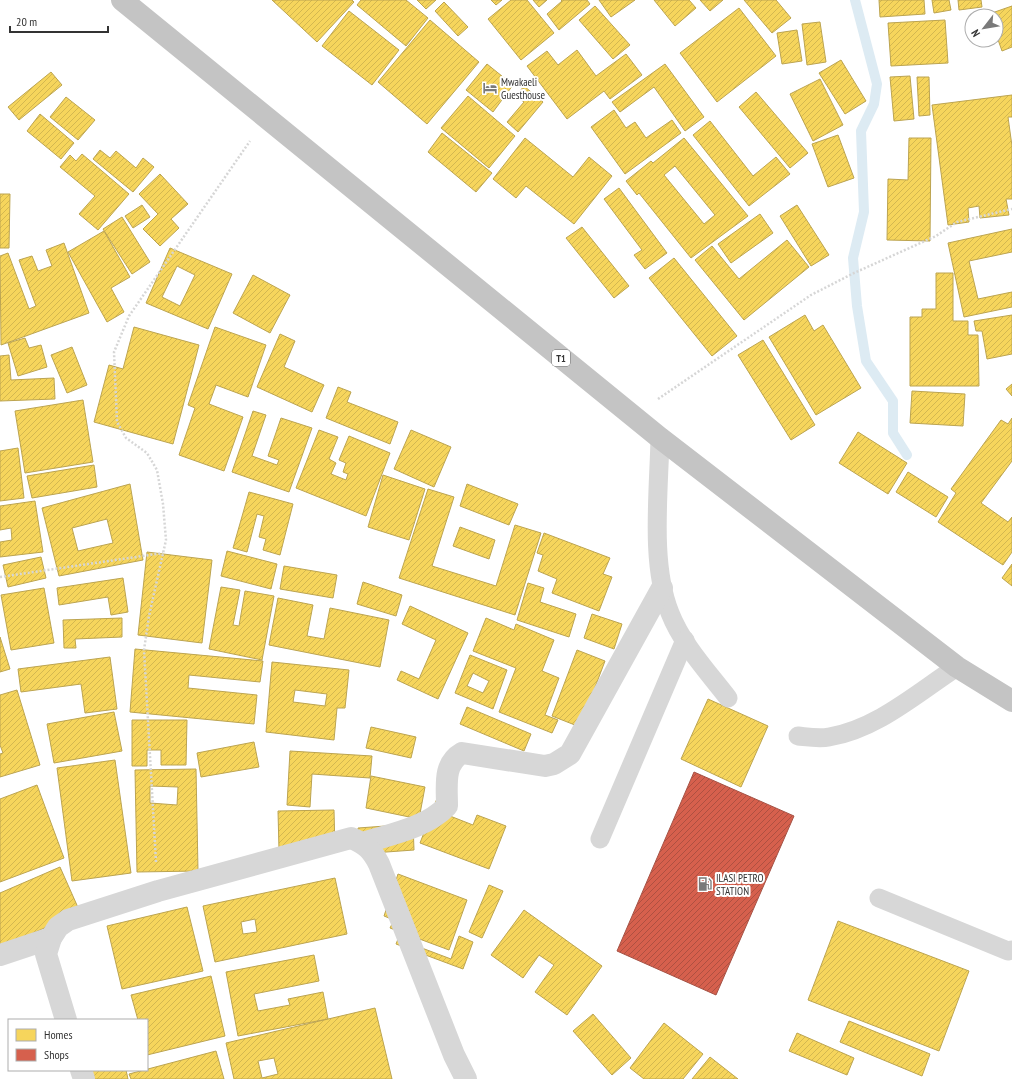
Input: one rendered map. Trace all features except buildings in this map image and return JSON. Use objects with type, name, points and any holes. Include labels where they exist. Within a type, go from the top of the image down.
[{"type":"highway","name":"T1","points":[[122,0],[660,438],[957,667],[1012,701]]},
{"type":"street","points":[[363,843],[422,823],[440,813],[447,806],[448,769],[451,762],[462,753],[545,766],[554,764],[570,754],[662,588]]},
{"type":"street","points":[[66,1019],[46,954],[50,938],[58,927],[68,920],[158,891],[351,838],[363,843],[373,851],[454,1055],[466,1079]]},
{"type":"street","points":[[0,955],[50,938]]},
{"type":"lane","points":[[660,438],[658,545],[662,588],[670,614],[685,640],[728,698]]},
{"type":"lane","points":[[600,839],[685,640]]},
{"type":"lane","points":[[798,736],[828,737],[851,731],[882,717],[957,667]]},
{"type":"lane","points":[[879,898],[1008,951],[1012,950]]},
{"type":"path","points":[[158,891],[144,650],[149,616],[166,540],[161,487],[157,470],[147,453],[126,438],[117,422],[114,352],[129,316],[266,118]]},
{"type":"path","points":[[633,416],[818,291],[936,236],[957,222],[1012,209]]},
{"type":"path","points":[[0,577],[163,553]]},
{"type":"waterway","points":[[855,0],[877,84],[874,104],[861,131],[864,212],[853,258],[857,306],[866,361],[893,401],[893,433],[907,455]]},
{"type":"place","name":"Mwakaeli Guesthouse","points":[[490,88]]},
{"type":"place","name":"ILASI PETRO STATION","points":[[705,884]]}]
